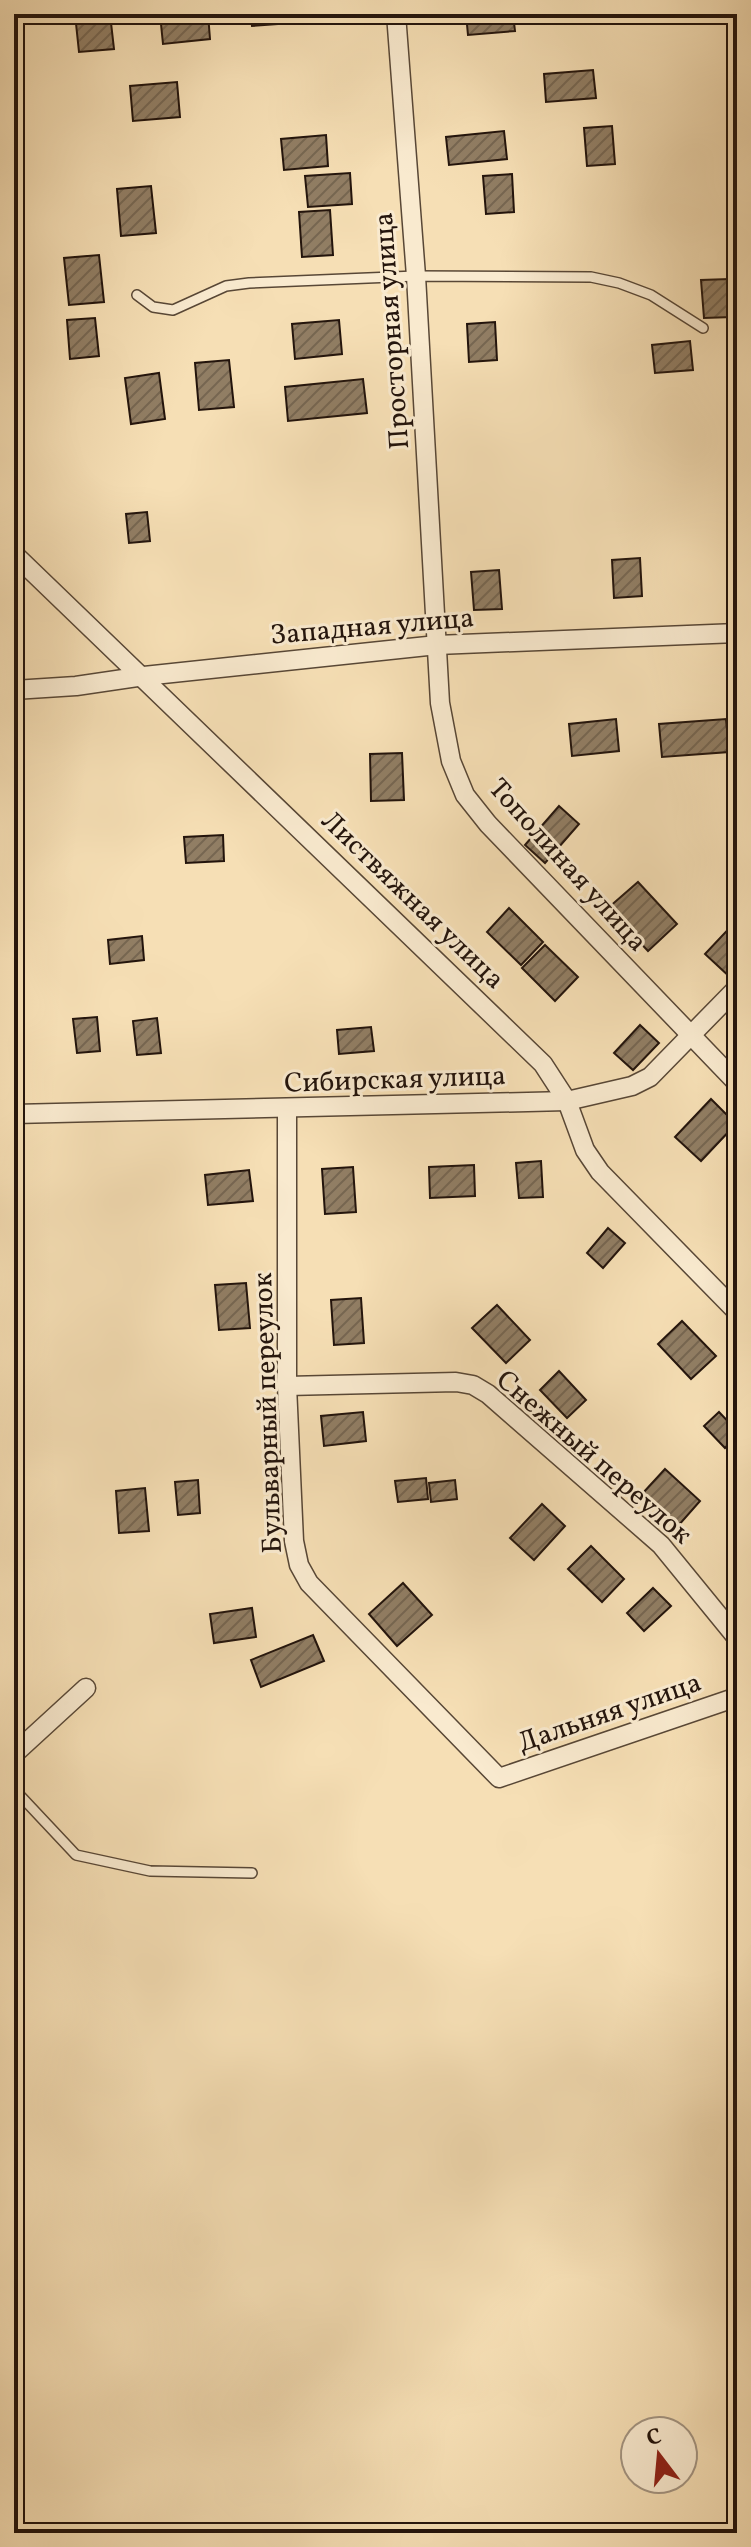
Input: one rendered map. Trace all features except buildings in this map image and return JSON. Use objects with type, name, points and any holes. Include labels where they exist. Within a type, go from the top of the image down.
[{"type":"street","name":"Просторная улица","points":[[396,14],[416,276],[437,645]]},
{"type":"street","name":"Листвяжная улица","points":[[14,554],[543,1064],[567,1101],[585,1150],[600,1172],[737,1312]]},
{"type":"street","name":"Западная улица","points":[[14,690],[76,686],[437,645],[737,633]]},
{"type":"street","name":"Тополиная улица","points":[[437,645],[440,703],[451,761],[465,795],[488,824],[737,1083]]},
{"type":"street","name":"Сибирская улица","points":[[14,1114],[567,1101],[632,1086],[650,1077],[737,988]]},
{"type":"street","name":"Бульварный переулок","points":[[287,1109],[287,1386],[294,1541],[299,1565],[309,1583],[499,1778]]},
{"type":"street","name":"Снежный переулок","points":[[287,1386],[456,1382],[473,1385],[488,1394],[661,1545],[737,1638]]},
{"type":"street","points":[[14,1754],[86,1688]]},
{"type":"street","name":"Дальняя улица","points":[[499,1778],[737,1697]]},
{"type":"lane","points":[[137,295],[153,307],[173,310],[226,286],[249,283],[416,276],[567,275],[619,283],[651,295],[703,328]]},
{"type":"lane","points":[[14,1789],[76,1855],[150,1871],[252,1873]]}]
